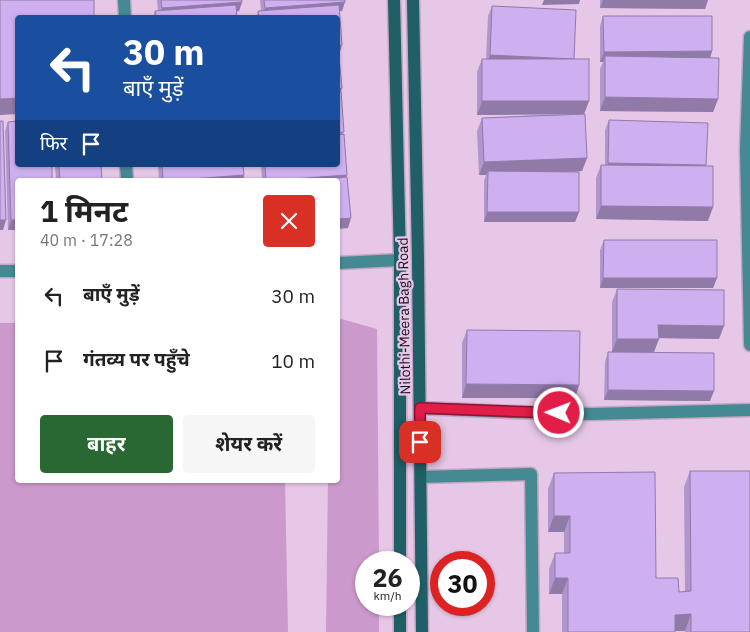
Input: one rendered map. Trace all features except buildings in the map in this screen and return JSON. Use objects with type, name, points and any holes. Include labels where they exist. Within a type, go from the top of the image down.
[{"type":"street","points":[[124,0],[125,15]]},
{"type":"street","name":"Nilothi-Meera Bagh Road","points":[[394,0],[400,260],[400,551]]},
{"type":"street","name":"Nilothi-Meera Bagh Road","points":[[413,0],[422,632]]},
{"type":"street","points":[[750,37],[748,149],[750,345]]},
{"type":"street","points":[[340,263],[400,260]]},
{"type":"street","points":[[0,271],[15,271]]},
{"type":"street","points":[[420,408],[591,414],[750,410]]},
{"type":"street","points":[[421,476],[531,474],[533,632]]},
{"type":"street","points":[[400,616],[400,632]]},
{"type":"shaded area","points":[[340,319],[377,329],[379,551],[355,551],[355,616],[379,616],[379,632],[326,632],[328,483],[340,483]]},
{"type":"shaded area","points":[[0,323],[15,323],[15,483],[285,483],[288,632],[0,632]]},
{"type":"route","points":[[420,442],[420,408],[559,413]]}]
